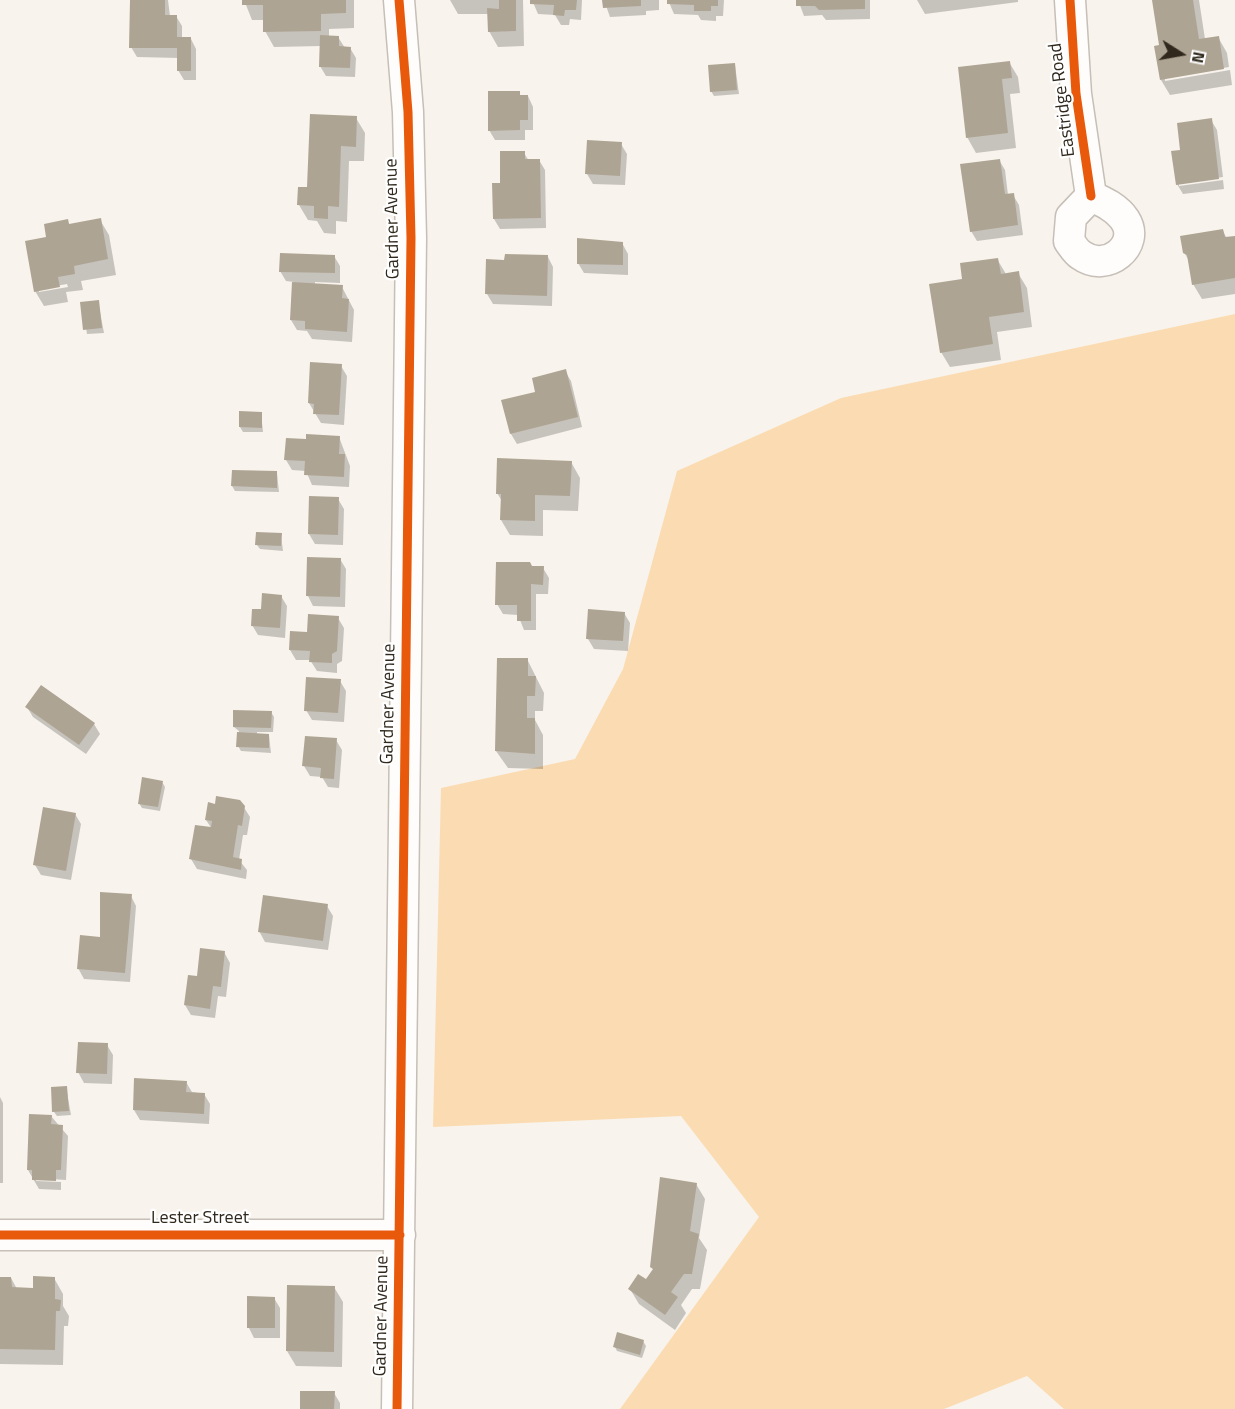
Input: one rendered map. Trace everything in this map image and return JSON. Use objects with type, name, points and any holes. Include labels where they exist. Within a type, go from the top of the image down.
[{"type":"street","name":"Gardner Avenue","points":[[397,1409],[411,238],[408,112],[399,0]]},
{"type":"street","name":"Eastridge Road","points":[[1070,0],[1076,94],[1091,196]]},
{"type":"street","name":"Lester Street","points":[[0,1235],[400,1235]]},
{"type":"shaded area","points":[[1235,314],[1235,1409],[1064,1409],[1027,1376],[944,1409],[620,1409],[759,1217],[681,1116],[433,1127],[441,788],[575,759],[623,669],[677,471],[841,398]]},
{"type":"building","points":[[130,0],[165,0],[165,15],[177,15],[177,37],[191,37],[191,71],[177,71],[177,48],[129,48]]},
{"type":"building","points":[[242,0],[346,0],[346,13],[321,14],[321,31],[263,32],[263,5],[242,5]]},
{"type":"building","points":[[499,0],[516,0],[516,31],[488,32],[487,8],[499,9]]},
{"type":"building","points":[[530,0],[577,0],[576,10],[565,10],[564,16],[553,15],[554,5],[530,4]]},
{"type":"building","points":[[602,0],[641,0],[641,6],[603,8]]},
{"type":"building","points":[[667,0],[718,0],[718,6],[711,6],[711,11],[694,11],[694,5],[667,4]]},
{"type":"building","points":[[796,0],[865,0],[865,9],[819,10],[815,6],[796,6]]},
{"type":"building","points":[[1152,0],[1193,0],[1199,39],[1219,36],[1224,69],[1160,80],[1154,46],[1159,45]]},
{"type":"building","points":[[320,35],[339,36],[339,46],[351,47],[350,68],[319,67]]},
{"type":"building","points":[[1010,61],[1012,78],[1002,79],[1008,133],[966,138],[958,67]]},
{"type":"building","points":[[735,63],[737,90],[710,92],[708,65]]},
{"type":"building","points":[[488,91],[520,91],[520,95],[528,95],[528,120],[520,120],[520,130],[488,131]]},
{"type":"building","points":[[310,114],[357,116],[356,147],[341,146],[339,207],[328,206],[328,219],[314,218],[314,206],[297,205],[298,187],[307,187]]},
{"type":"building","points":[[1212,118],[1219,179],[1176,185],[1171,151],[1180,150],[1177,123]]},
{"type":"building","points":[[587,140],[622,142],[620,176],[585,174]]},
{"type":"building","points":[[500,151],[525,151],[525,159],[540,159],[541,218],[493,219],[492,183],[500,183]]},
{"type":"building","points":[[1000,159],[1005,194],[1014,193],[1018,225],[970,232],[960,164]]},
{"type":"building","points":[[101,218],[108,259],[74,266],[75,274],[58,277],[60,287],[34,292],[25,241],[46,237],[44,224],[68,219],[69,224]]},
{"type":"building","points":[[1223,229],[1225,237],[1235,236],[1235,278],[1192,285],[1187,255],[1183,253],[1180,236]]},
{"type":"building","points":[[577,238],[623,242],[623,265],[577,264]]},
{"type":"building","points":[[280,253],[335,255],[335,273],[279,272]]},
{"type":"building","points":[[505,254],[548,255],[547,296],[485,294],[486,259],[504,260]]},
{"type":"building","points":[[998,258],[1001,274],[1019,271],[1024,312],[989,317],[993,344],[940,353],[929,284],[962,279],[960,263]]},
{"type":"building","points":[[292,282],[343,285],[342,298],[349,299],[347,332],[305,329],[305,321],[290,320]]},
{"type":"building","points":[[99,300],[102,328],[83,330],[80,302]]},
{"type":"building","points":[[310,362],[342,364],[339,415],[313,414],[314,404],[308,403]]},
{"type":"building","points":[[566,369],[578,417],[510,434],[501,400],[535,392],[532,378]]},
{"type":"building","points":[[239,411],[262,412],[262,428],[239,427]]},
{"type":"building","points":[[306,434],[340,436],[339,454],[345,454],[344,477],[304,475],[305,461],[284,460],[286,438],[306,439]]},
{"type":"building","points":[[497,458],[572,461],[570,496],[535,495],[535,521],[500,520],[501,494],[496,494]]},
{"type":"building","points":[[232,470],[277,471],[277,488],[231,486]]},
{"type":"building","points":[[309,496],[339,497],[338,535],[308,534]]},
{"type":"building","points":[[256,532],[282,533],[281,546],[255,545]]},
{"type":"building","points":[[307,557],[341,558],[340,597],[306,596]]},
{"type":"building","points":[[496,562],[530,562],[532,566],[544,566],[543,585],[531,584],[531,621],[517,621],[517,605],[495,605]]},
{"type":"building","points":[[262,593],[282,595],[280,628],[251,626],[252,609],[261,609]]},
{"type":"building","points":[[588,609],[625,612],[623,641],[586,639]]},
{"type":"building","points":[[308,614],[339,616],[337,651],[332,654],[332,663],[309,662],[310,651],[289,650],[290,631],[307,632]]},
{"type":"building","points":[[497,658],[528,658],[528,676],[536,676],[535,696],[527,696],[527,718],[535,718],[535,754],[495,751]]},
{"type":"building","points":[[306,677],[341,679],[338,713],[304,711]]},
{"type":"building","points":[[41,685],[95,723],[79,745],[25,707]]},
{"type":"building","points":[[233,710],[272,711],[271,728],[233,727]]},
{"type":"building","points":[[237,732],[269,734],[269,748],[236,747]]},
{"type":"building","points":[[305,736],[337,738],[334,779],[320,778],[321,768],[302,766]]},
{"type":"building","points":[[142,777],[163,781],[158,807],[138,804]]},
{"type":"building","points":[[216,796],[240,800],[245,806],[242,826],[238,825],[233,857],[242,859],[241,870],[189,859],[195,825],[211,827],[212,821],[205,820],[208,802],[215,804]]},
{"type":"building","points":[[43,807],[76,813],[66,871],[33,865]]},
{"type":"building","points":[[100,892],[132,894],[125,973],[77,969],[80,935],[100,937]]},
{"type":"building","points":[[263,895],[328,904],[323,941],[258,932]]},
{"type":"building","points":[[200,948],[225,951],[221,987],[213,986],[210,1009],[184,1005],[188,975],[197,976]]},
{"type":"building","points":[[78,1042],[108,1043],[107,1074],[76,1073]]},
{"type":"building","points":[[134,1078],[187,1081],[186,1092],[205,1093],[204,1114],[133,1110]]},
{"type":"building","points":[[67,1086],[69,1111],[52,1112],[51,1087]]},
{"type":"building","points":[[29,1114],[52,1115],[51,1124],[63,1125],[61,1170],[56,1170],[56,1181],[32,1180],[32,1170],[27,1170]]},
{"type":"building","points":[[660,1177],[697,1183],[690,1231],[699,1234],[692,1274],[684,1274],[671,1292],[678,1297],[665,1315],[628,1289],[638,1274],[646,1279],[653,1269],[650,1267]]},
{"type":"building","points":[[33,1276],[55,1277],[55,1299],[61,1300],[60,1311],[56,1311],[55,1350],[0,1349],[0,1277],[11,1277],[12,1287],[33,1288]]},
{"type":"building","points":[[287,1285],[335,1286],[334,1352],[286,1351]]},
{"type":"building","points":[[247,1296],[275,1297],[275,1328],[247,1328]]},
{"type":"building","points":[[617,1332],[644,1340],[640,1355],[613,1347]]},
{"type":"building","points":[[300,1391],[335,1391],[334,1409],[300,1409]]},
{"type":"cycle path","points":[[397,1409],[411,238],[408,112],[399,0]]},
{"type":"cycle path","points":[[1070,0],[1076,94],[1091,196]]},
{"type":"cycle path","points":[[0,1235],[400,1235]]}]
